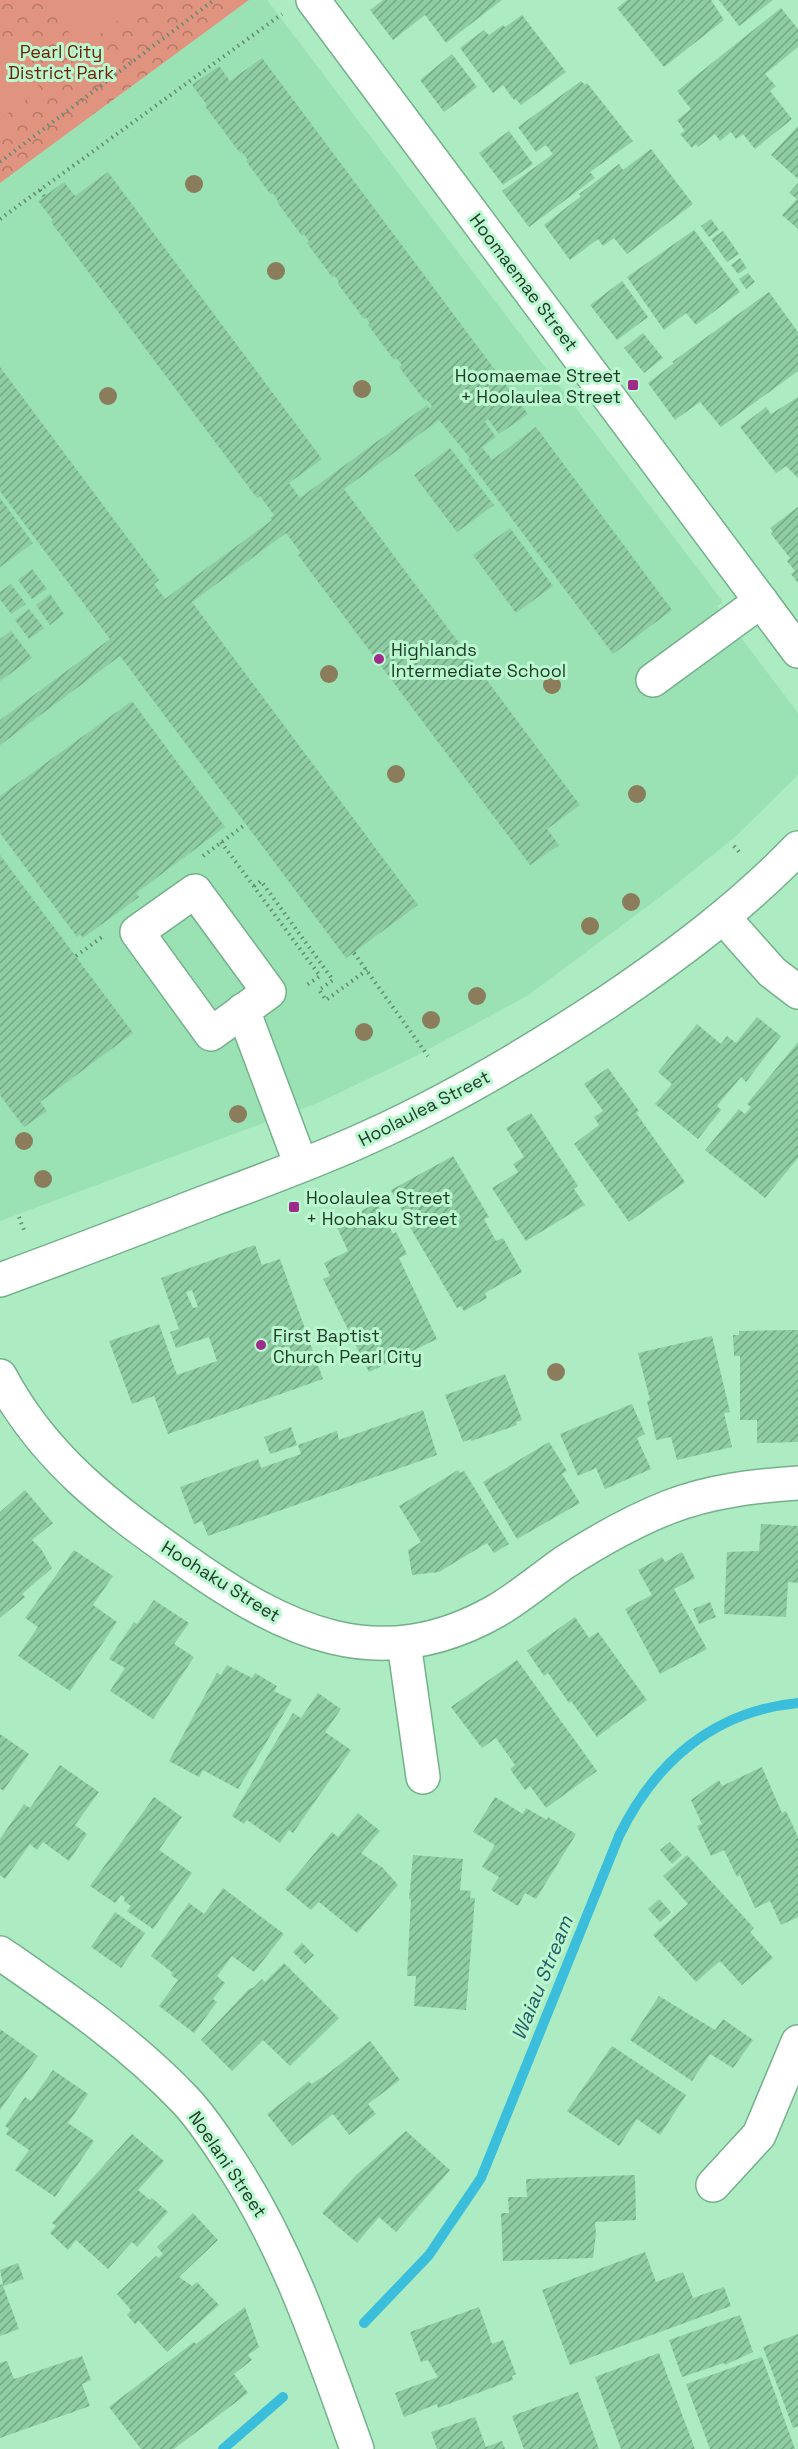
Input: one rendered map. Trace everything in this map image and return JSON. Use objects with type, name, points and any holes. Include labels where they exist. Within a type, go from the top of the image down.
[{"type":"street","name":"Hoomaemae Street","points":[[300,5],[798,651]]},
{"type":"street","points":[[653,680],[760,601]]},
{"type":"street","name":"Hoolaulea Street","points":[[0,1280],[369,1137],[479,1082],[558,1035],[656,969],[724,918],[798,849]]},
{"type":"street","points":[[724,918],[772,972],[798,992]]},
{"type":"street","points":[[243,1010],[301,1165]]},
{"type":"street","name":"Hoohaku Street","points":[[0,1376],[28,1422],[71,1473],[101,1500],[198,1571],[256,1607],[297,1627],[333,1639],[362,1643],[404,1643],[454,1630],[497,1611],[603,1539],[670,1506],[718,1493],[798,1483]]},
{"type":"street","points":[[404,1643],[423,1777]]},
{"type":"street","name":"Noelani Street","points":[[0,1953],[124,2043],[186,2102],[213,2136],[249,2189],[273,2234],[318,2344],[357,2449]]},
{"type":"street","points":[[713,2185],[759,2135],[798,2042]]},
{"type":"path","points":[[0,162],[214,0]]},
{"type":"path","points":[[0,219],[300,5]]},
{"type":"path","points":[[40,190],[44,196]]},
{"type":"path","points":[[238,830],[246,824]]},
{"type":"path","points":[[734,846],[741,854]]},
{"type":"path","points":[[254,886],[261,881],[333,980],[319,990],[326,1000],[367,970]]},
{"type":"path","points":[[76,956],[101,938]]},
{"type":"path","points":[[354,953],[428,1056]]},
{"type":"path","points":[[20,1218],[24,1230]]},
{"type":"shaded area","name":"Highlands Intermediate School","points":[[249,0],[267,0],[723,602],[717,606],[798,713],[798,775],[735,837],[664,894],[527,996],[416,1056],[320,1102],[0,1221],[0,183]]},
{"type":"green space","name":"Pearl City District Park","points":[[0,0],[249,0],[0,183]]},
{"type":"green space","points":[[45,0],[146,0],[81,48]]},
{"type":"green space","points":[[11,48],[41,89],[0,119],[0,56]]},
{"type":"building","points":[[383,0],[502,0],[446,43],[425,15],[393,40],[370,10]]},
{"type":"building","points":[[627,0],[711,0],[724,20],[664,67],[617,8]]},
{"type":"building","points":[[719,0],[773,0],[739,26]]},
{"type":"building","points":[[781,8],[798,29],[798,47],[765,74],[776,86],[770,91],[792,119],[755,149],[743,134],[736,139],[731,132],[720,141],[715,134],[698,147],[696,144],[692,148],[680,134],[685,131],[677,120],[691,109],[677,91]]},
{"type":"building","points":[[522,15],[566,72],[521,105],[516,99],[514,100],[503,85],[493,93],[460,48],[484,30],[489,35]]},
{"type":"building","points":[[452,54],[477,87],[444,112],[420,80]]},
{"type":"building","points":[[262,58],[528,414],[499,434],[488,419],[485,422],[496,437],[482,447],[492,460],[536,427],[672,610],[613,654],[468,460],[470,458],[439,420],[344,489],[580,805],[547,829],[559,845],[530,865],[298,555],[301,553],[286,533],[192,602],[418,905],[346,958],[120,656],[0,745],[0,720],[110,639],[0,491],[0,367],[159,580],[154,584],[165,599],[272,520],[270,518],[274,515],[260,496],[257,498],[51,222],[53,220],[38,201],[64,182],[75,196],[108,172],[322,459],[289,483],[300,498],[427,405],[430,409],[432,406],[426,399],[425,401],[399,367],[402,365],[396,358],[394,360],[368,325],[370,324],[366,317],[364,319],[338,284],[335,276],[332,277],[307,243],[309,241],[304,234],[302,236],[273,193],[271,195],[192,85],[219,66],[230,81]]},
{"type":"building","points":[[581,81],[585,85],[587,83],[633,141],[590,172],[595,178],[529,227],[502,191],[553,154],[546,145],[536,152],[518,127]]},
{"type":"building","points":[[798,126],[798,179],[771,155]]},
{"type":"building","points":[[509,131],[533,164],[503,185],[479,153]]},
{"type":"building","points":[[651,149],[693,204],[627,254],[614,238],[603,246],[598,239],[570,260],[544,225],[581,196],[579,194],[619,164],[623,170]]},
{"type":"building","points":[[798,183],[798,229],[782,215],[797,199],[789,193]]},
{"type":"building","points":[[711,219],[719,230],[709,237],[701,226]]},
{"type":"building","points":[[694,230],[740,292],[696,325],[686,313],[664,330],[627,277]]},
{"type":"building","points":[[723,231],[739,254],[727,262],[711,239]]},
{"type":"building","points":[[740,258],[747,268],[738,274],[731,265]]},
{"type":"building","points":[[748,273],[755,282],[746,289],[739,279]]},
{"type":"building","points":[[622,281],[648,317],[617,340],[590,305]]},
{"type":"building","points":[[769,292],[798,332],[798,371],[721,427],[700,402],[675,420],[648,383],[674,363],[672,362]]},
{"type":"building","points":[[643,333],[663,358],[644,373],[624,348]]},
{"type":"building","points":[[798,397],[798,478],[786,466],[776,473],[740,427],[766,407],[771,414]]},
{"type":"building","points":[[450,448],[494,505],[457,532],[414,475]]},
{"type":"building","points":[[0,498],[33,543],[0,567]]},
{"type":"building","points":[[798,507],[798,583],[791,574],[795,571],[787,561],[790,558],[771,534],[773,532],[770,528]]},
{"type":"building","points":[[510,528],[553,586],[516,613],[473,555]]},
{"type":"building","points":[[32,569],[47,589],[32,599],[18,580]]},
{"type":"building","points":[[11,584],[26,604],[11,614],[0,599],[0,592]]},
{"type":"building","points":[[50,594],[64,614],[50,625],[36,605]]},
{"type":"building","points":[[29,609],[44,628],[29,639],[15,620]]},
{"type":"building","points":[[11,631],[32,658],[0,681],[0,639]]},
{"type":"building","points":[[132,701],[225,827],[136,893],[139,897],[83,938],[80,934],[77,937],[0,833],[0,796]]},
{"type":"building","points":[[0,855],[133,1033],[40,1102],[47,1111],[24,1127],[0,1095]]},
{"type":"building","points":[[757,1017],[781,1036],[746,1082],[741,1077],[717,1106],[721,1110],[698,1139],[655,1104],[672,1084],[658,1072],[697,1024],[721,1044],[727,1036],[736,1043]]},
{"type":"building","points":[[798,1042],[798,1158],[765,1198],[705,1150],[739,1109],[745,1114],[751,1107],[747,1104]]},
{"type":"building","points":[[608,1068],[639,1111],[636,1113],[685,1182],[629,1222],[574,1144],[599,1125],[594,1117],[603,1111],[584,1084]]},
{"type":"building","points":[[531,1113],[578,1186],[574,1189],[585,1205],[526,1241],[492,1188],[518,1172],[513,1164],[524,1157],[506,1128]]},
{"type":"building","points":[[453,1156],[489,1217],[484,1219],[496,1241],[503,1238],[522,1272],[485,1293],[487,1298],[464,1311],[461,1306],[457,1308],[408,1224],[419,1217],[414,1209],[404,1214],[391,1190]]},
{"type":"building","points":[[377,1203],[393,1234],[396,1232],[407,1254],[399,1258],[437,1339],[369,1372],[323,1279],[330,1276],[324,1263],[348,1251],[337,1227],[342,1224],[341,1221]]},
{"type":"building","name":"First Baptist Church Pearl City","points":[[255,1245],[262,1265],[280,1259],[323,1379],[168,1434],[154,1396],[132,1404],[109,1341],[159,1324],[177,1375],[217,1361],[209,1337],[176,1348],[170,1332],[179,1329],[161,1278]],"holes":[[[192,1290],[198,1307],[193,1308],[186,1292]]]},
{"type":"building","points":[[798,1330],[798,1442],[757,1443],[757,1420],[740,1420],[740,1356],[734,1356],[733,1335],[739,1335],[739,1331]]},
{"type":"building","points":[[712,1336],[730,1412],[724,1413],[732,1447],[677,1460],[671,1437],[656,1440],[647,1401],[650,1400],[638,1353]]},
{"type":"building","points":[[505,1374],[522,1420],[516,1422],[517,1425],[463,1442],[445,1395]]},
{"type":"building","points":[[632,1404],[645,1434],[637,1438],[651,1469],[605,1489],[596,1468],[578,1476],[560,1434]]},
{"type":"building","points":[[423,1410],[437,1455],[208,1536],[202,1521],[194,1524],[180,1487],[258,1459],[261,1468],[301,1454],[298,1445],[337,1431],[339,1440]]},
{"type":"building","points":[[291,1427],[297,1445],[270,1454],[264,1437]]},
{"type":"building","points":[[549,1442],[567,1471],[562,1474],[580,1503],[517,1539],[483,1482]]},
{"type":"building","points":[[458,1470],[460,1473],[464,1471],[509,1544],[494,1553],[487,1543],[439,1572],[412,1575],[408,1550],[421,1542],[399,1506]]},
{"type":"building","points":[[25,1490],[53,1523],[32,1540],[41,1549],[52,1568],[22,1594],[25,1597],[0,1618],[0,1512]]},
{"type":"building","points":[[761,1524],[798,1526],[798,1583],[788,1582],[786,1617],[724,1614],[727,1552],[759,1551]]},
{"type":"building","points":[[74,1550],[113,1576],[93,1605],[117,1622],[70,1691],[18,1656],[38,1627],[25,1618]]},
{"type":"building","points":[[682,1552],[695,1578],[674,1589],[707,1649],[660,1674],[625,1609],[652,1595],[638,1570],[662,1557],[665,1562]]},
{"type":"building","points":[[154,1600],[189,1623],[174,1644],[194,1657],[153,1719],[110,1691],[125,1668],[109,1659],[134,1622],[137,1624]]},
{"type":"building","points":[[710,1602],[716,1617],[699,1624],[693,1609]]},
{"type":"building","points":[[575,1617],[589,1638],[598,1632],[647,1700],[597,1737],[548,1673],[544,1676],[527,1651]]},
{"type":"building","points":[[517,1660],[597,1771],[546,1808],[530,1786],[525,1790],[510,1769],[515,1765],[496,1738],[482,1748],[451,1707]]},
{"type":"building","points":[[227,1665],[252,1678],[255,1673],[277,1686],[274,1691],[292,1700],[238,1789],[203,1770],[199,1777],[169,1761],[217,1673],[221,1675]]},
{"type":"building","points":[[318,1693],[341,1709],[325,1732],[351,1750],[293,1833],[289,1830],[280,1843],[247,1820],[244,1824],[232,1816],[293,1713],[301,1718]]},
{"type":"building","points":[[0,1734],[29,1754],[3,1791],[0,1788]]},
{"type":"building","points":[[60,1765],[99,1792],[75,1825],[87,1834],[69,1861],[43,1842],[37,1850],[30,1844],[5,1879],[0,1875],[0,1839],[24,1804],[30,1808]]},
{"type":"building","points":[[762,1767],[782,1813],[786,1811],[798,1837],[798,1917],[781,1925],[770,1901],[755,1908],[740,1875],[737,1877],[724,1850],[711,1856],[697,1826],[702,1824],[691,1800],[719,1780],[722,1786]]},
{"type":"building","points":[[154,1797],[182,1817],[159,1850],[192,1873],[153,1929],[127,1911],[131,1906],[124,1901],[125,1898],[121,1895],[115,1903],[90,1886]]},
{"type":"building","points":[[495,1797],[523,1814],[526,1808],[547,1820],[548,1817],[576,1834],[536,1899],[525,1893],[518,1906],[491,1890],[499,1877],[482,1867],[495,1845],[473,1832]]},
{"type":"building","points":[[358,1813],[380,1831],[361,1853],[383,1868],[398,1885],[357,1933],[319,1902],[311,1910],[285,1889],[332,1832],[338,1837]]},
{"type":"building","points":[[670,1842],[682,1855],[672,1864],[660,1850]]},
{"type":"building","points":[[413,1855],[463,1859],[460,1890],[471,1891],[470,1898],[475,1898],[466,2010],[414,2006],[416,1976],[407,1976],[411,1899],[409,1899]]},
{"type":"building","points":[[687,1855],[754,1928],[750,1932],[773,1958],[742,1985],[720,1961],[696,1982],[653,1935],[688,1904],[663,1876]]},
{"type":"building","points":[[223,1888],[284,1934],[254,1972],[232,1956],[217,1976],[225,1983],[213,1999],[217,2002],[194,2033],[159,2006],[178,1980],[171,1975],[173,1973],[151,1956],[189,1903],[204,1914]]},
{"type":"building","points":[[659,1899],[671,1912],[660,1922],[648,1909]]},
{"type":"building","points":[[115,1912],[145,1933],[121,1968],[91,1947]]},
{"type":"building","points":[[302,1943],[314,1955],[305,1964],[293,1952]]},
{"type":"building","points":[[284,1963],[339,2018],[290,2066],[263,2040],[232,2071],[201,2040],[249,1989],[262,1979],[265,1982]]},
{"type":"building","points":[[659,1996],[715,2030],[723,2019],[753,2040],[733,2068],[710,2054],[692,2081],[630,2040]]},
{"type":"building","points":[[0,2029],[38,2056],[0,2110]]},
{"type":"building","points":[[370,2041],[400,2080],[368,2104],[376,2114],[349,2135],[333,2114],[292,2146],[267,2114],[309,2081],[311,2084],[326,2075]]},
{"type":"building","points":[[612,2046],[686,2095],[660,2135],[637,2119],[619,2146],[567,2111]]},
{"type":"building","points":[[53,2070],[88,2094],[68,2123],[94,2141],[55,2197],[15,2170],[29,2150],[6,2134],[9,2129],[5,2126],[25,2097],[31,2101]]},
{"type":"building","points":[[406,2131],[450,2170],[396,2232],[379,2217],[357,2243],[322,2213],[356,2175]]},
{"type":"building","points":[[132,2134],[164,2161],[138,2190],[150,2200],[152,2198],[168,2212],[137,2247],[132,2242],[108,2269],[76,2240],[68,2250],[50,2233],[56,2226],[52,2223]]},
{"type":"building","points":[[635,2175],[636,2220],[595,2222],[593,2258],[503,2261],[501,2213],[509,2213],[508,2197],[527,2197],[526,2179]]},
{"type":"building","points":[[193,2213],[218,2240],[179,2277],[192,2286],[197,2282],[219,2305],[167,2352],[139,2321],[135,2324],[127,2315],[131,2310],[117,2294],[156,2256],[159,2258],[163,2254],[157,2247]]},
{"type":"building","points":[[645,2252],[656,2282],[683,2272],[693,2298],[724,2287],[731,2306],[570,2365],[542,2290]]},
{"type":"building","points":[[18,2263],[24,2279],[3,2286],[19,2329],[0,2336],[0,2285],[3,2284],[0,2270]]},
{"type":"building","points":[[245,2307],[259,2347],[248,2355],[252,2360],[234,2374],[248,2393],[174,2449],[141,2449],[109,2407],[194,2342],[196,2344]]},
{"type":"building","points":[[479,2307],[492,2344],[503,2340],[516,2374],[512,2376],[513,2380],[438,2408],[437,2404],[404,2417],[395,2393],[438,2377],[428,2360],[421,2362],[410,2332]]},
{"type":"building","points":[[740,2315],[753,2352],[725,2365],[724,2363],[682,2377],[669,2340]]},
{"type":"building","points":[[798,2334],[798,2426],[793,2428],[763,2347]]},
{"type":"building","points":[[659,2353],[695,2449],[621,2449],[595,2377]]},
{"type":"building","points":[[82,2356],[91,2380],[82,2384],[90,2406],[0,2438],[0,2363],[7,2361],[14,2379]]},
{"type":"building","points":[[762,2357],[795,2449],[710,2449],[686,2384]]},
{"type":"building","points":[[578,2392],[599,2449],[524,2449],[512,2416]]},
{"type":"building","points":[[475,2417],[486,2447],[502,2441],[505,2449],[437,2449],[431,2432]]},
{"type":"waterway","name":"Waiau Stream","points":[[364,2323],[429,2255],[481,2178],[619,1836],[650,1785],[690,1745],[714,1729],[768,1708],[798,1703]]},
{"type":"waterway","name":"Waiau Stream","points":[[223,2449],[283,2397]]},
{"type":"place","name":"Hoomaemae Street + Hoolaulea Street","points":[[633,385]]},
{"type":"place","name":"Highlands Intermediate School","points":[[379,659]]},
{"type":"place","name":"Hoolaulea Street + Hoohaku Street","points":[[294,1207]]},
{"type":"place","name":"First Baptist Church Pearl City","points":[[261,1345]]}]
